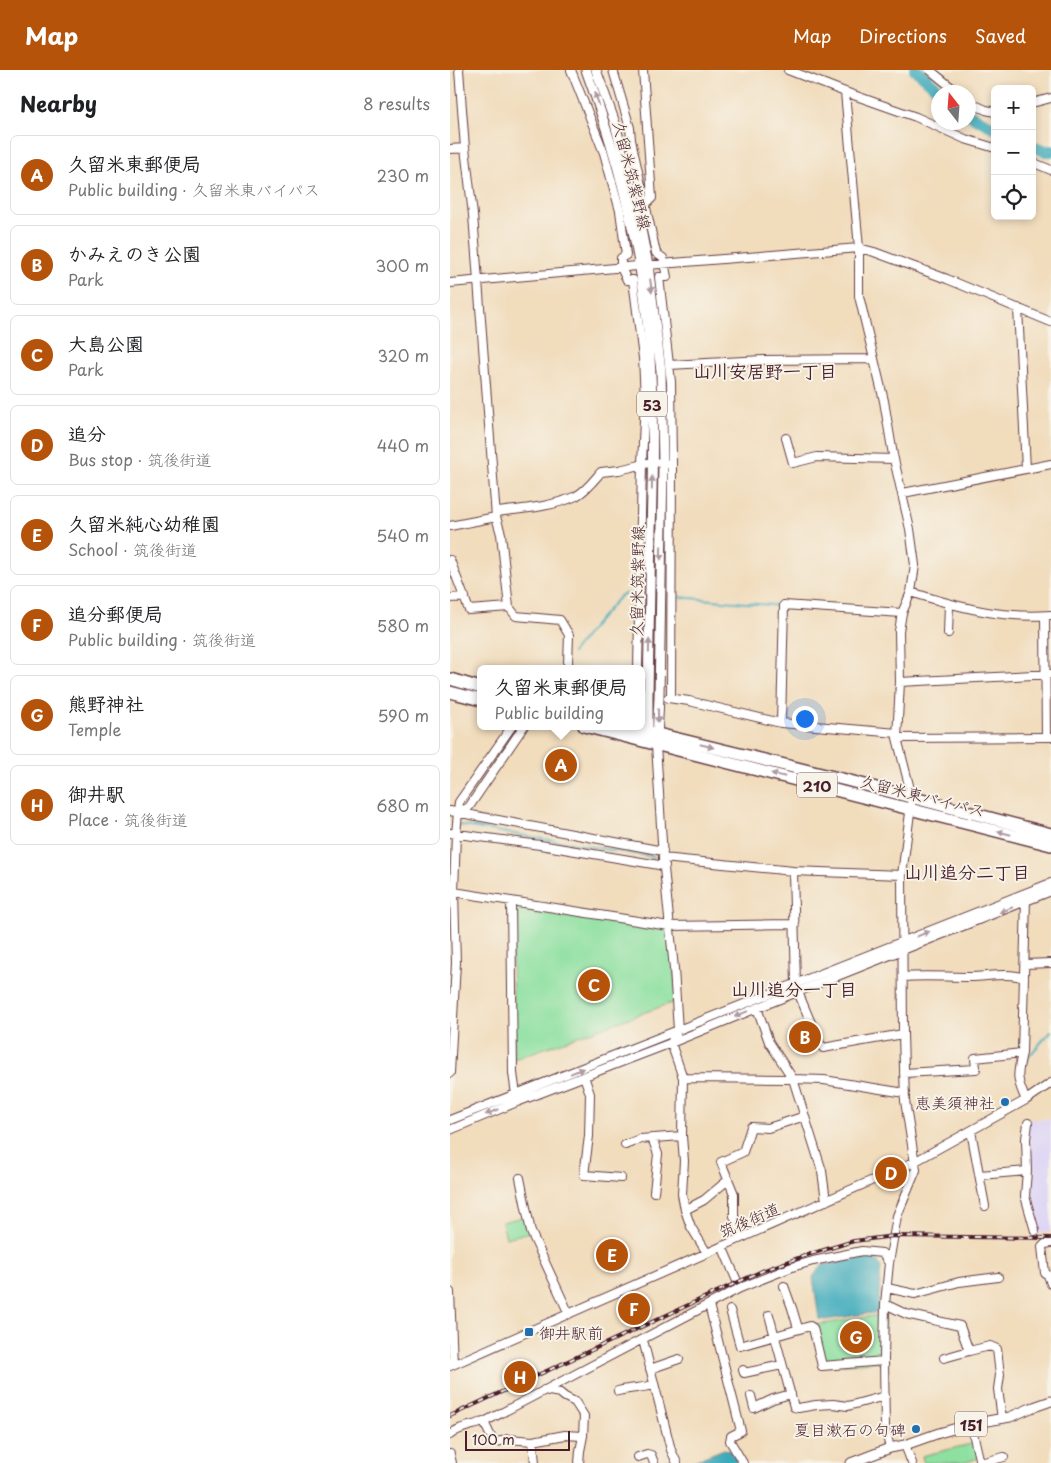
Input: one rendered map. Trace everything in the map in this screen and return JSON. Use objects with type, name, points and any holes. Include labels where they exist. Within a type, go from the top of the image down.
[{"type":"highway","points":[[450,679],[477,687]]},
{"type":"highway","points":[[450,692],[477,699]]},
{"type":"highway","name":"久留米東バイパス","points":[[609,730],[654,737],[911,803],[1051,834]]},
{"type":"highway","name":"久留米東バイパス","points":[[636,730],[654,737]]},
{"type":"highway","name":"久留米東バイパス","points":[[911,803],[1051,844]]},
{"type":"main road","name":"久留米筑紫野線","points":[[586,70],[617,163],[643,265],[661,371],[663,464],[659,697],[654,737]]},
{"type":"main road","name":"久留米筑紫野線","points":[[596,70],[614,120],[636,204],[643,265],[651,384],[653,462],[645,693],[654,737]]},
{"type":"main road","name":"151","points":[[851,1463],[890,1448],[971,1424],[1002,1419],[1051,1401]]},
{"type":"street","points":[[459,70],[465,148],[473,215],[496,514],[501,534],[508,607],[516,616],[560,620],[569,635],[569,665]]},
{"type":"street","points":[[571,70],[604,153],[620,211],[626,255],[621,258],[621,268],[627,280],[633,280],[643,358],[645,398],[638,665]]},
{"type":"street","points":[[613,70],[630,128],[656,253],[663,258],[665,264],[666,277],[659,277],[671,382],[670,698]]},
{"type":"street","points":[[643,70],[652,198],[646,204]]},
{"type":"street","points":[[788,70],[916,117],[965,139],[991,147]]},
{"type":"street","points":[[930,70],[948,85]]},
{"type":"street","points":[[846,92],[859,248],[859,296],[884,401],[894,459],[910,528],[915,565],[911,592],[902,613],[899,631],[900,682],[897,735],[911,803],[902,875],[903,1034],[905,1093],[916,1170],[897,1216],[889,1263],[885,1304],[885,1428],[890,1448]]},
{"type":"street","points":[[1036,102],[1051,98]]},
{"type":"street","points":[[976,106],[991,111]]},
{"type":"street","points":[[450,149],[465,148]]},
{"type":"street","points":[[1036,164],[1051,170]]},
{"type":"street","points":[[450,283],[859,248],[948,279],[1051,322]]},
{"type":"street","points":[[1018,308],[1026,469]]},
{"type":"street","points":[[669,365],[763,360],[873,359]]},
{"type":"street","points":[[786,438],[793,463],[817,456],[894,459]]},
{"type":"street","points":[[450,526],[496,514],[557,503],[578,496],[601,472],[653,462],[672,464]]},
{"type":"street","points":[[903,493],[1051,464]]},
{"type":"street","points":[[450,560],[469,610],[508,607]]},
{"type":"street","points":[[659,697],[781,723],[897,735],[1049,737],[1048,615],[992,614],[949,604],[911,592]]},
{"type":"street","points":[[450,598],[465,597]]},
{"type":"street","points":[[948,633],[949,604]]},
{"type":"street","points":[[781,723],[784,605],[902,613]]},
{"type":"street","points":[[900,682],[1048,674]]},
{"type":"street","points":[[450,1073],[454,892],[453,833],[459,802],[509,730]]},
{"type":"street","points":[[458,812],[469,807],[521,730]]},
{"type":"street","points":[[654,737],[678,1030],[671,1043],[683,1078],[682,1136],[684,1161],[682,1194],[691,1227],[707,1253]]},
{"type":"street","points":[[450,811],[663,859]]},
{"type":"street","points":[[453,833],[663,859],[793,871],[902,875]]},
{"type":"street","points":[[793,871],[797,988],[823,1048],[903,1034]]},
{"type":"street","points":[[450,1120],[678,1030],[797,988],[1051,883]]},
{"type":"street","points":[[454,892],[669,926],[795,924]]},
{"type":"street","points":[[902,946],[1051,892]]},
{"type":"street","points":[[1026,893],[1022,1053],[1017,1075],[1018,1084],[1026,1100]]},
{"type":"street","points":[[511,901],[512,1054],[516,1095]]},
{"type":"street","points":[[1024,964],[1051,963]]},
{"type":"street","points":[[903,977],[1017,975],[1024,978]]},
{"type":"street","points":[[450,1130],[757,1008],[797,988]]},
{"type":"street","points":[[757,1008],[768,1042],[793,1078],[822,1171],[826,1201]]},
{"type":"street","points":[[904,1073],[976,1069],[975,1058],[1022,1053]]},
{"type":"street","points":[[584,1076],[590,1094],[589,1136],[584,1175],[621,1178]]},
{"type":"street","points":[[683,1078],[793,1078],[824,1080],[905,1093]]},
{"type":"street","name":"筑後街道","points":[[452,1365],[914,1162],[1026,1100],[1051,1083]]},
{"type":"street","points":[[744,1236],[734,1216],[734,1194],[721,1162],[743,1152],[751,1127],[768,1128],[805,1116]]},
{"type":"street","points":[[1028,1123],[1025,1196],[1035,1231]]},
{"type":"street","points":[[971,1131],[986,1206]]},
{"type":"street","points":[[625,1144],[640,1138],[682,1136]]},
{"type":"street","points":[[652,1138],[658,1154],[654,1192]]},
{"type":"street","points":[[980,1175],[1027,1171]]},
{"type":"street","points":[[520,1178],[531,1232],[569,1314]]},
{"type":"street","points":[[685,1210],[704,1200],[728,1180]]},
{"type":"street","points":[[1051,1243],[1044,1244],[1042,1247],[1045,1273],[1048,1275],[1051,1284]]},
{"type":"street","points":[[722,1246],[740,1288]]},
{"type":"street","points":[[450,1434],[459,1429],[484,1422],[740,1288],[792,1267],[862,1251],[882,1253],[889,1263]]},
{"type":"street","points":[[887,1288],[915,1294],[959,1282],[998,1278]]},
{"type":"street","points":[[784,1286],[798,1328]]},
{"type":"street","points":[[450,1292],[452,1365]]},
{"type":"street","points":[[885,1304],[906,1314],[960,1326],[969,1351]]},
{"type":"street","points":[[709,1305],[741,1431],[731,1436],[730,1441],[743,1463]]},
{"type":"street","points":[[730,1310],[740,1346],[810,1326],[822,1366],[884,1361]]},
{"type":"street","points":[[769,1315],[794,1407],[798,1408],[816,1404],[848,1406],[885,1396]]},
{"type":"street","points":[[643,1340],[671,1450],[677,1463]]},
{"type":"street","points":[[944,1358],[990,1346],[997,1349],[1000,1375],[998,1389],[1002,1419]]},
{"type":"street","points":[[650,1369],[679,1359]]},
{"type":"street","points":[[743,1370],[744,1374],[757,1369],[782,1365]]},
{"type":"street","points":[[618,1391],[654,1385]]},
{"type":"street","points":[[544,1390],[560,1392],[575,1402],[584,1416],[579,1463]]},
{"type":"street","points":[[751,1396],[754,1408],[773,1399],[791,1394]]},
{"type":"street","points":[[484,1422],[494,1443],[508,1439],[533,1441],[565,1436],[583,1436]]},
{"type":"street","points":[[971,1424],[980,1463],[1004,1457]]},
{"type":"street","points":[[533,1441],[535,1463]]},
{"type":"street","points":[[905,1445],[912,1463]]},
{"type":"street","points":[[450,1454],[452,1463]]},
{"type":"street","points":[[638,1457],[647,1454],[651,1455],[654,1463]]},
{"type":"shaded area","points":[[1051,1119],[1051,1231],[1038,1233],[1025,1196],[1028,1120]]},
{"type":"green space","points":[[511,901],[669,926],[677,1001],[514,1059]]},
{"type":"green space","points":[[812,1026],[819,1042],[797,1047],[792,1032]]},
{"type":"green space","points":[[527,1216],[531,1232],[506,1238],[502,1222]]},
{"type":"green space","points":[[885,1314],[884,1361],[822,1366],[813,1328],[816,1325]]},
{"type":"green space","points":[[975,1443],[979,1458],[963,1463],[924,1463],[922,1456]]},
{"type":"water","points":[[863,1258],[876,1259],[881,1267],[878,1312],[825,1320],[819,1319],[813,1277],[822,1265]]},
{"type":"water","points":[[724,1449],[730,1451],[738,1463],[689,1463]]},
{"type":"waterway","points":[[915,70],[933,85]]},
{"type":"waterway","points":[[976,118],[991,126]]},
{"type":"waterway","points":[[1036,147],[1051,151]]},
{"type":"waterway","points":[[572,653],[620,596],[625,594],[635,595]]},
{"type":"waterway","points":[[678,597],[782,606]]},
{"type":"waterway","points":[[563,665],[566,661]]},
{"type":"waterway","points":[[459,825],[654,857]]},
{"type":"waterway","points":[[1022,1067],[1051,1031]]},
{"type":"railway","points":[[450,1416],[762,1271],[854,1241],[894,1236],[1051,1238]]},
{"type":"place","name":"久留米東郵便局","points":[[561,765]]},
{"type":"place","name":"大島公園","points":[[594,985]]},
{"type":"place","name":"かみえのき公園","points":[[805,1037]]},
{"type":"place","name":"恵美須神社","points":[[1005,1102]]},
{"type":"place","name":"追分","points":[[891,1173]]},
{"type":"place","name":"久留米純心幼稚園","points":[[612,1255]]},
{"type":"place","name":"追分郵便局","points":[[634,1309]]},
{"type":"place","name":"御井駅前","points":[[529,1332]]},
{"type":"place","name":"熊野神社","points":[[856,1337]]},
{"type":"place","name":"御井駅","points":[[520,1377]]},
{"type":"place","name":"夏目漱石の句碑","points":[[916,1429]]},
{"type":"district","name":"山川安居野一丁目","points":[[765,370]]},
{"type":"district","name":"山川追分二丁目","points":[[967,871]]},
{"type":"district","name":"山川追分一丁目","points":[[794,988]]}]
